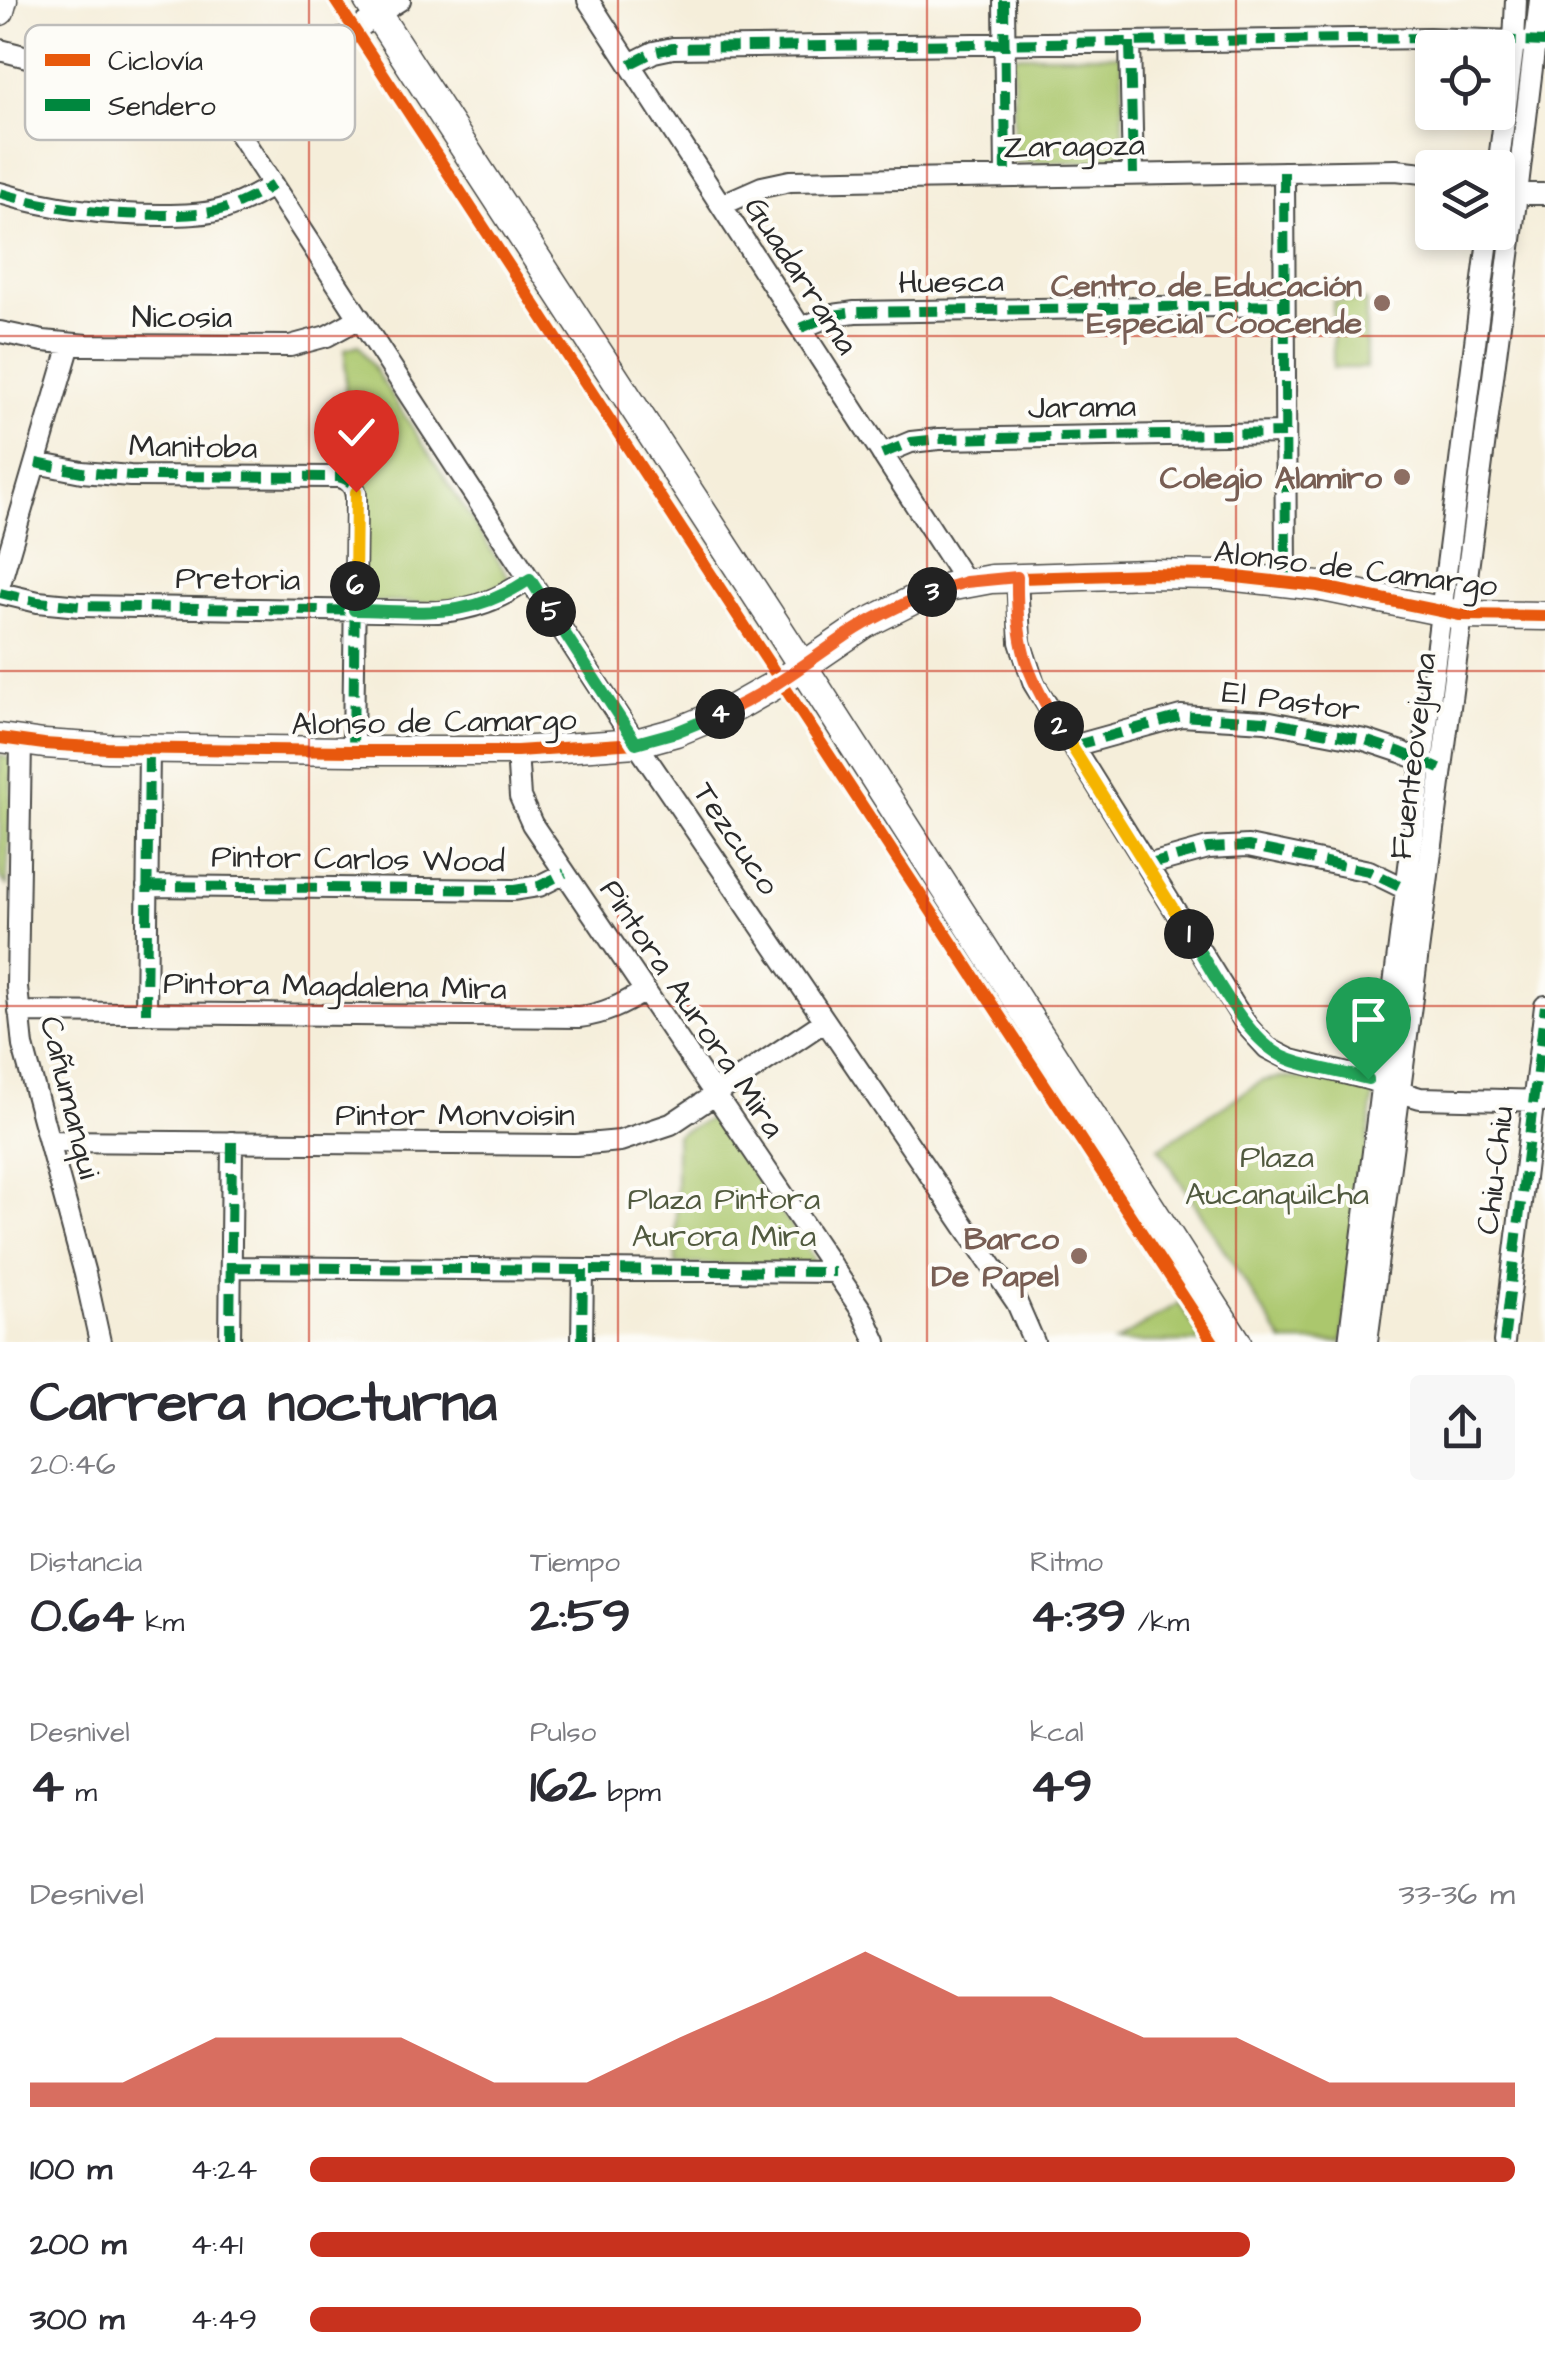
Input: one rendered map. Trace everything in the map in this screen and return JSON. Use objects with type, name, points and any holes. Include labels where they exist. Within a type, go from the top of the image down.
[{"type":"main road","points":[[0,11],[3,0]]},
{"type":"main road","points":[[382,5],[802,667],[1238,1342]]},
{"type":"main road","name":"Alonso de Camargo","points":[[10,740],[107,748],[352,752],[517,750],[636,743],[676,732],[736,707],[848,635],[931,592],[966,582],[1017,577],[1218,575],[1286,581],[1452,614],[1545,616]]},
{"type":"street","name":"Guadarrama","points":[[588,0],[966,582]]},
{"type":"street","points":[[1004,0],[1006,177]]},
{"type":"street","name":"Fuenteovejuna","points":[[1514,150],[1531,42],[1516,0]]},
{"type":"street","name":"Fuenteovejuna","points":[[1503,150],[1540,0]]},
{"type":"street","points":[[355,27],[382,5]]},
{"type":"street","points":[[630,64],[673,48],[1429,38],[1531,42]]},
{"type":"street","points":[[1130,42],[1133,174]]},
{"type":"street","points":[[0,50],[25,56]]},
{"type":"street","name":"Tezcuco","points":[[244,140],[636,743],[1017,1303],[1034,1342]]},
{"type":"street","points":[[1284,172],[1286,581]]},
{"type":"street","name":"Zaragoza","points":[[721,205],[762,187],[790,181],[1415,172]]},
{"type":"street","points":[[0,193],[76,210],[185,215],[234,206],[273,185]]},
{"type":"street","points":[[1515,192],[1545,194]]},
{"type":"street","name":"Fuenteovejuna","points":[[1452,614],[1488,250]]},
{"type":"street","name":"Fuenteovejuna","points":[[1349,1342],[1390,1088],[1499,250]]},
{"type":"street","name":"Huesca","points":[[801,328],[833,314],[855,312],[1284,305]]},
{"type":"street","name":"Nicosia","points":[[0,332],[70,344],[290,346],[327,336],[360,318]]},
{"type":"street","points":[[0,584],[70,344]]},
{"type":"street","name":"Jarama","points":[[882,454],[911,442],[938,439],[1285,433]]},
{"type":"street","name":"Manitoba","points":[[36,463],[106,475],[338,477],[350,482],[356,492],[354,610]]},
{"type":"street","points":[[1017,577],[1018,628],[1028,670],[1041,698],[1247,1026],[1267,1048],[1290,1060],[1368,1079],[1420,1098],[1539,1101]]},
{"type":"street","name":"Pretoria","points":[[0,594],[80,606],[438,612],[464,610],[499,598],[530,579]]},
{"type":"street","points":[[352,752],[354,610]]},
{"type":"street","name":"El Pastor","points":[[1073,746],[1181,716],[1265,720],[1366,740],[1432,765]]},
{"type":"street","name":"Cañumanqui","points":[[10,740],[18,1012],[23,1046],[100,1342]]},
{"type":"street","points":[[146,1013],[148,749]]},
{"type":"street","name":"Pintora Aurora Mira","points":[[517,750],[518,786],[525,810],[836,1272],[870,1324],[876,1342]]},
{"type":"street","name":"Fuenteovejuna","points":[[1367,1342],[1406,889],[1432,765]]},
{"type":"street","points":[[1147,865],[1208,848],[1248,846],[1369,871],[1406,889]]},
{"type":"street","name":"Pintor Carlos Wood","points":[[148,886],[514,890],[539,886],[565,873]]},
{"type":"street","name":"Pintora Magdalena Mira","points":[[18,1012],[579,1017],[601,1014],[645,990]]},
{"type":"street","name":"Chiu-Chiu","points":[[1504,1342],[1539,1101],[1545,1006]]},
{"type":"street","name":"Pintor Monvoisin","points":[[50,1141],[620,1141],[685,1116],[825,1021]]},
{"type":"street","points":[[230,1342],[232,1142]]},
{"type":"street","points":[[231,1267],[836,1272]]},
{"type":"street","points":[[582,1342],[583,1270]]},
{"type":"green space","points":[[1013,55],[1122,55],[1124,162],[1014,162]]},
{"type":"green space","points":[[1333,301],[1366,301],[1366,368],[1333,368]]},
{"type":"green space","points":[[359,345],[510,579],[479,596],[426,603],[362,602],[362,473],[346,463],[345,349]]},
{"type":"green space","points":[[0,754],[14,761],[7,885],[0,878]]},
{"type":"green space","name":"Plaza Aucanquilcha","points":[[1284,1077],[1374,1092],[1342,1342],[1283,1342],[1159,1148],[1262,1081]]},
{"type":"green space","name":"Plaza Pintora Aurora Mira","points":[[713,1117],[813,1257],[812,1265],[676,1264],[676,1135]]},
{"type":"green space","points":[[1179,1303],[1204,1342],[1115,1342]]},
{"type":"marked path","points":[[1004,0],[1006,177]]},
{"type":"marked path","points":[[630,64],[673,48],[1429,38],[1545,42]]},
{"type":"marked path","points":[[1130,42],[1133,174]]},
{"type":"marked path","points":[[1284,172],[1286,581]]},
{"type":"marked path","points":[[0,193],[80,210],[183,215],[224,209],[273,185]]},
{"type":"marked path","points":[[801,328],[833,315],[855,312],[1284,305]]},
{"type":"marked path","points":[[882,454],[911,442],[939,439],[1285,433]]},
{"type":"marked path","points":[[36,463],[130,476],[338,477],[349,481],[356,498],[353,751]]},
{"type":"marked path","points":[[0,593],[80,606],[438,612],[486,602],[529,579]]},
{"type":"marked path","points":[[1073,746],[1181,716],[1265,721],[1365,740],[1440,769]]},
{"type":"marked path","points":[[146,1013],[149,749]]},
{"type":"marked path","points":[[1147,865],[1208,848],[1248,846],[1369,871],[1406,889]]},
{"type":"marked path","points":[[147,886],[514,890],[539,886],[565,873]]},
{"type":"marked path","points":[[1504,1342],[1545,1006]]},
{"type":"marked path","points":[[230,1342],[232,1142]]},
{"type":"marked path","points":[[231,1267],[835,1272]]},
{"type":"marked path","points":[[582,1342],[583,1270]]},
{"type":"cycle path","points":[[335,0],[351,25]]},
{"type":"cycle path","points":[[355,31],[1213,1342]]},
{"type":"cycle path","points":[[0,738],[107,748],[353,751],[517,751],[636,743],[676,732],[736,707],[865,624],[915,599],[948,587],[991,579],[1218,575],[1318,586],[1460,615],[1545,616]]},
{"type":"place","name":"Centro de Educación Especial Coocende","points":[[1382,303]]},
{"type":"place","name":"Colegio Alamiro","points":[[1402,477]]},
{"type":"place","name":"Barco De Papel","points":[[1079,1256]]},
{"type":"route","points":[[356,492],[354,610],[464,610],[499,598],[530,579],[636,743],[676,732],[736,707],[865,624],[931,592],[966,582],[1017,577],[1020,642],[1041,698],[1247,1026],[1267,1048],[1290,1060],[1368,1079]]}]
